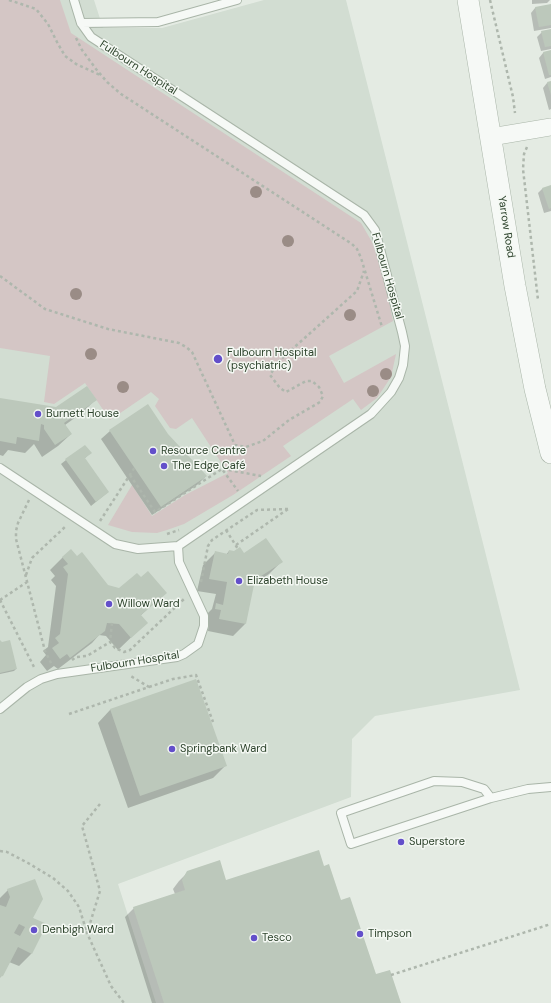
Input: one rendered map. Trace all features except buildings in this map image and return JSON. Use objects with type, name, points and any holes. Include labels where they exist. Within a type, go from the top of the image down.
[{"type":"street","name":"Yarrow Road","points":[[468,0],[520,308],[535,389],[551,453]]},
{"type":"street","points":[[491,136],[551,127]]},
{"type":"lane","name":"Fulbourn Hospital","points":[[0,709],[27,687],[41,679],[57,674],[177,657],[198,644],[204,626],[204,616],[179,562],[178,546],[370,414],[391,392],[399,378],[403,365],[405,346],[375,230],[364,215],[91,37],[81,23],[74,0]]},
{"type":"lane","points":[[81,23],[158,22],[237,0]]},
{"type":"lane","points":[[0,468],[115,544],[138,549],[178,546]]},
{"type":"lane","points":[[491,798],[484,789],[462,782],[434,781],[341,813],[351,844],[491,798],[528,789],[551,787]]},
{"type":"path","points":[[9,0],[36,9],[48,24],[65,56],[76,64],[102,76],[121,94],[138,106],[352,244],[357,249],[382,327]]},
{"type":"path","points":[[490,0],[513,97],[515,113]]},
{"type":"path","name":"Yarrow Road","points":[[526,147],[523,169],[539,306]]},
{"type":"path","points":[[0,276],[45,309],[108,329],[179,343],[186,347],[192,352],[235,445],[246,447],[263,441],[289,420],[320,402],[323,396],[319,386],[312,381],[306,381],[286,392],[280,388],[270,375],[279,361],[357,292],[364,271]]},
{"type":"path","points":[[93,519],[99,523],[135,468]]},
{"type":"path","points":[[130,475],[155,512],[222,469],[265,476]]},
{"type":"path","points":[[222,469],[240,493]]},
{"type":"path","points":[[29,499],[18,523],[16,539],[45,651],[57,674]]},
{"type":"path","points":[[201,583],[208,546],[212,540],[257,510],[288,509],[236,545]]},
{"type":"path","points":[[26,576],[32,558],[69,522]]},
{"type":"path","points":[[224,526],[238,549]]},
{"type":"path","points":[[162,536],[180,530]]},
{"type":"path","points":[[27,582],[0,600],[34,667]]},
{"type":"path","points":[[112,623],[110,642],[115,648],[124,652],[130,650],[185,598]]},
{"type":"path","points":[[70,663],[76,657],[87,656],[110,642]]},
{"type":"path","points":[[52,664],[58,664]]},
{"type":"path","points":[[127,674],[149,686]]},
{"type":"path","points":[[69,714],[149,686],[173,679],[196,675],[213,722]]},
{"type":"path","points":[[87,933],[100,891],[82,826],[100,804]]},
{"type":"path","points":[[0,851],[7,852],[28,863],[53,878],[68,891],[79,907],[87,933],[111,986],[124,1003]]},
{"type":"path","points":[[391,975],[551,924]]},
{"type":"shaded area","name":"Fulbourn Hospital (psychiatric)","points":[[0,0],[94,0],[103,28],[162,28],[264,0],[346,0],[520,690],[375,716],[352,739],[351,797],[118,884],[156,1003],[0,1003]]},
{"type":"shaded area","points":[[0,0],[60,0],[71,33],[361,223],[372,242],[384,277],[393,321],[329,356],[344,383],[396,354],[391,377],[377,398],[361,410],[353,399],[283,446],[291,456],[233,495],[184,524],[167,530],[157,533],[132,532],[108,525],[132,485],[152,516],[185,495],[228,473],[192,418],[176,429],[170,428],[155,406],[159,399],[151,392],[110,420],[85,383],[54,404],[44,402],[50,356],[0,348]]},
{"type":"place","name":"Fulbourn Hospital (psychiatric)","points":[[218,359]]},
{"type":"place","name":"Burnett House","points":[[38,414]]},
{"type":"place","name":"Resource Centre","points":[[153,451]]},
{"type":"place","name":"The Edge Café","points":[[164,466]]},
{"type":"place","name":"Elizabeth House","points":[[239,581]]},
{"type":"place","name":"Willow Ward","points":[[109,604]]},
{"type":"place","name":"Springbank Ward","points":[[172,749]]},
{"type":"place","name":"Superstore","points":[[401,842]]},
{"type":"place","name":"Denbigh Ward","points":[[34,930]]},
{"type":"place","name":"Timpson","points":[[360,934]]},
{"type":"place","name":"Tesco","points":[[254,938]]}]
